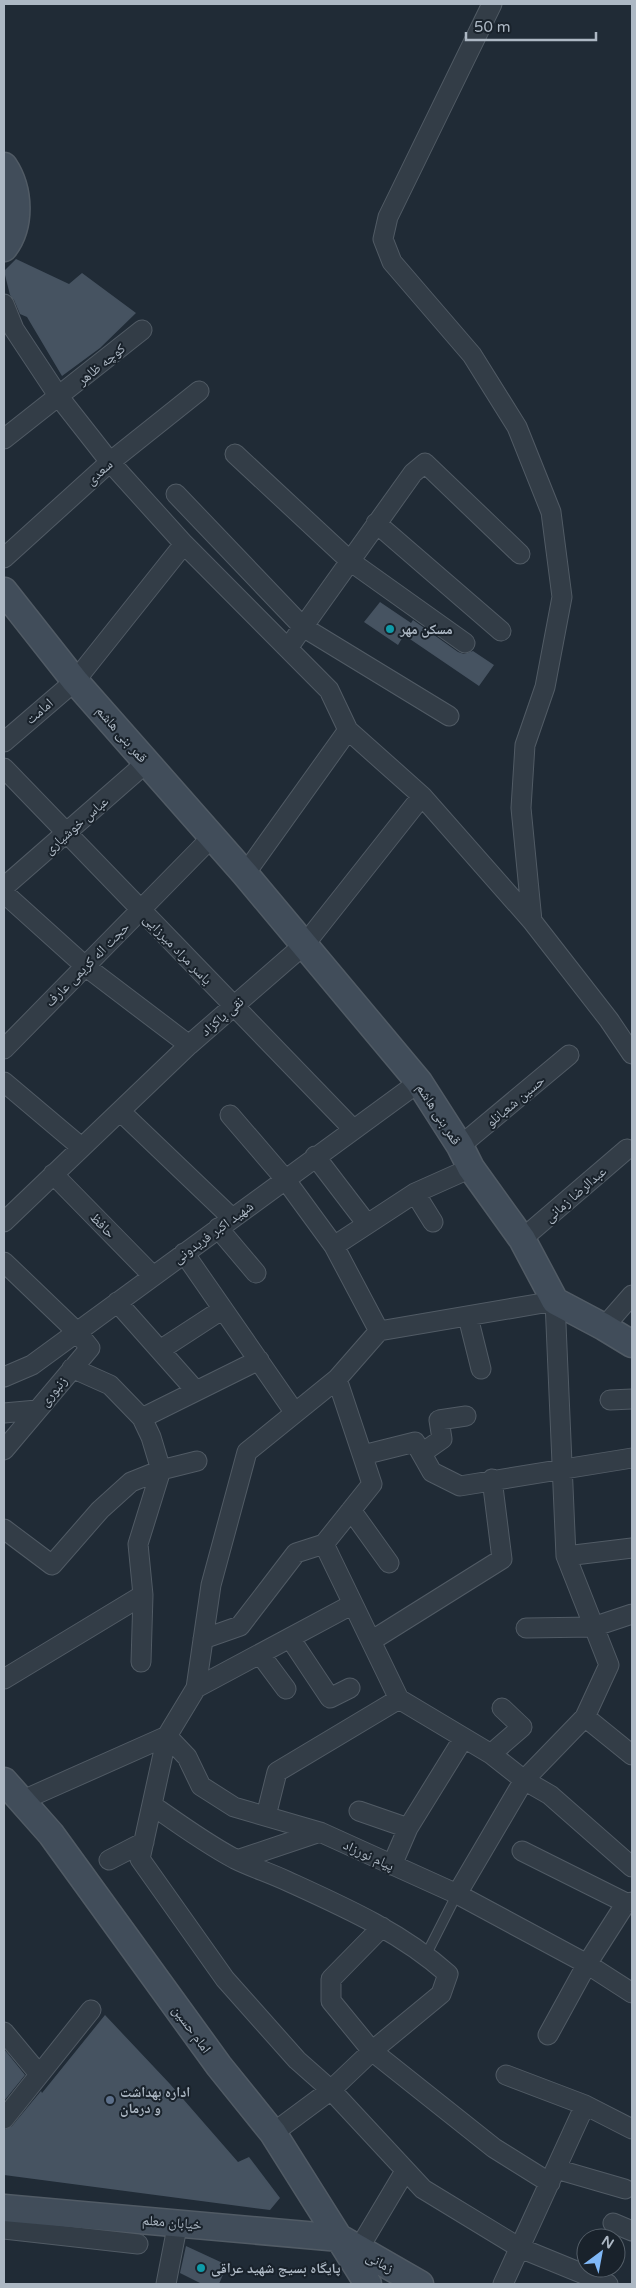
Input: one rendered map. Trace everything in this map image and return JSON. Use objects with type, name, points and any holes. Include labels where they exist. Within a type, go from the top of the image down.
[{"type":"street","points":[[492,4],[388,217],[383,239],[392,262],[472,355],[517,427],[551,512],[562,597],[545,687],[525,745],[522,798],[532,921]]},
{"type":"street","points":[[4,166],[8,173],[17,206],[12,237],[4,248]]},
{"type":"street","points":[[4,304],[14,330],[59,398],[110,462],[184,544],[329,690],[348,730],[422,796],[532,921],[609,1020],[632,1054]]},
{"type":"street","name":"کوچه ظاهر","points":[[4,439],[59,398],[142,330]]},
{"type":"street","name":"سعدی","points":[[4,558],[110,462],[199,391]]},
{"type":"street","points":[[235,454],[350,561],[465,643]]},
{"type":"street","points":[[288,648],[376,523],[413,473],[424,463],[520,554]]},
{"type":"street","points":[[176,494],[303,627],[449,716]]},
{"type":"street","points":[[376,523],[501,631]]},
{"type":"street","name":"امامت","points":[[4,742],[75,681],[184,544]]},
{"type":"street","name":"قمر بنی هاشم","points":[[4,591],[75,681],[213,836],[419,1082],[466,1157],[522,1239],[555,1301]]},
{"type":"street","points":[[245,874],[348,730]]},
{"type":"street","name":"عباس خوشیاری","points":[[4,887],[147,762]]},
{"type":"street","name":"یاسر مراد میرزایی","points":[[4,768],[233,1007],[353,1128]]},
{"type":"street","name":"نقی پاکزاد","points":[[4,1222],[188,1045],[305,944],[422,796]]},
{"type":"street","name":"حجت اله کریمی عارف","points":[[4,1049],[213,836]]},
{"type":"street","points":[[4,893],[86,966],[188,1045]]},
{"type":"street","name":"حسین شعبانلو","points":[[334,1246],[466,1157],[569,1055]]},
{"type":"street","points":[[4,1082],[81,1148]]},
{"type":"street","name":"شهید اکبر فریدونی","points":[[4,1377],[32,1365],[353,1128],[419,1082]]},
{"type":"street","points":[[120,1111],[224,1223],[256,1272]]},
{"type":"street","points":[[230,1115],[285,1179],[334,1246],[379,1331]]},
{"type":"street","name":"عبدالرضا زمانی","points":[[522,1239],[627,1149]]},
{"type":"street","points":[[315,1156],[367,1224]]},
{"type":"street","name":"حافظ","points":[[53,1174],[153,1276]]},
{"type":"street","points":[[415,1193],[433,1222]]},
{"type":"street","points":[[184,1252],[295,1413]]},
{"type":"street","points":[[4,1262],[76,1332]]},
{"type":"street","points":[[608,2284],[520,2248],[423,2189],[331,2090],[297,2060],[225,1979],[140,1860],[167,1736],[196,1688],[211,1585],[247,1452],[337,1379],[379,1331],[555,1301],[623,1341],[632,1295]]},
{"type":"street","points":[[457,1894],[524,1780],[585,1717],[609,1665],[566,1556],[555,1301]]},
{"type":"street","points":[[117,1302],[196,1391]]},
{"type":"street","points":[[160,1350],[223,1309]]},
{"type":"street","points":[[468,1317],[481,1369]]},
{"type":"street","name":"زنبوری","points":[[4,1450],[90,1348],[76,1332]]},
{"type":"street","points":[[142,1418],[259,1360]]},
{"type":"street","points":[[72,1368],[110,1385],[142,1418],[152,1437],[161,1470],[138,1544],[143,1595],[141,1662]]},
{"type":"street","points":[[203,1639],[240,1626],[296,1553],[324,1544],[372,1484],[337,1379]]},
{"type":"street","points":[[610,1400],[632,1399]]},
{"type":"street","points":[[4,1413],[37,1410]]},
{"type":"street","points":[[422,1453],[442,1439],[439,1420],[466,1416]]},
{"type":"street","points":[[363,1455],[415,1442],[432,1472],[460,1486],[632,1458]]},
{"type":"street","points":[[4,1529],[52,1565],[100,1510],[131,1482],[161,1470],[197,1461]]},
{"type":"street","points":[[371,1641],[502,1559],[492,1480]]},
{"type":"street","points":[[351,1510],[389,1563]]},
{"type":"street","points":[[324,1544],[399,1699],[463,1740],[491,1754],[524,1780],[550,1795],[632,1867]]},
{"type":"street","points":[[566,1556],[632,1548]]},
{"type":"street","points":[[4,1679],[143,1595]]},
{"type":"street","points":[[196,1688],[353,1604]]},
{"type":"street","points":[[526,1628],[593,1627],[632,1614]]},
{"type":"street","points":[[290,1638],[330,1698],[350,1688]]},
{"type":"street","points":[[260,1654],[286,1689]]},
{"type":"street","points":[[266,1816],[277,1772],[399,1699]]},
{"type":"street","points":[[491,1754],[522,1726],[502,1708]]},
{"type":"street","points":[[585,1717],[632,1755]]},
{"type":"street","points":[[21,1801],[167,1736]]},
{"type":"street","name":"پیام نورزاد","points":[[167,1736],[187,1757],[201,1786],[234,1807],[320,1832],[457,1894],[587,1964],[632,1993]]},
{"type":"street","points":[[392,1865],[408,1828],[463,1740]]},
{"type":"street","name":"امام حسین","points":[[4,1781],[51,1834],[219,2066],[273,2133],[349,2244],[368,2284]]},
{"type":"street","points":[[152,1804],[201,1840],[237,1860],[286,1880],[382,1927],[426,1954],[448,1974],[442,1994],[372,2051],[331,2090],[273,2133]]},
{"type":"street","points":[[360,1811],[408,1828]]},
{"type":"street","points":[[237,1860],[320,1832]]},
{"type":"street","points":[[109,1860],[144,1842]]},
{"type":"street","points":[[522,1851],[629,1902],[587,1964],[548,2035]]},
{"type":"street","points":[[382,1927],[331,1979],[331,2000],[372,2051],[494,2148],[553,2176],[625,2189]]},
{"type":"street","points":[[4,2119],[91,2010]]},
{"type":"street","points":[[4,2032],[39,2074]]},
{"type":"street","points":[[506,2075],[585,2105],[632,2129]]},
{"type":"street","points":[[503,2284],[585,2105]]},
{"type":"street","points":[[349,2244],[406,2172]]},
{"type":"street","name":"خیابان معلم","points":[[4,2208],[178,2222],[349,2244]]},
{"type":"street","points":[[166,2284],[178,2222]]},
{"type":"street","points":[[613,2223],[632,2231]]},
{"type":"street","points":[[4,2229],[138,2244]]},
{"type":"street","name":"زمانی","points":[[349,2244],[420,2284]]},
{"type":"lane","points":[[426,1954],[457,1894]]},
{"type":"building","points":[[16,259],[69,284],[82,273],[136,313],[100,348],[62,376],[27,317],[20,314],[10,295],[4,271]]},
{"type":"building","points":[[380,602],[411,623],[413,620],[458,652],[464,654],[473,651],[494,665],[479,686],[404,635],[398,645],[364,622]]},
{"type":"building","name":"اداره بهداشت و درمان","points":[[105,2015],[170,2084],[238,2162],[249,2157],[280,2198],[270,2210],[4,2175],[4,2130],[12,2126],[41,2091],[42,2093]]},
{"type":"building","points":[[4,2049],[25,2075],[4,2101]]},
{"type":"building","name":"پایگاه بسیج شهید عراقی","points":[[186,2246],[227,2265],[219,2284],[202,2284],[180,2273]]},
{"type":"place","name":"مسکن مهر","points":[[390,629]]},
{"type":"place","name":"اداره بهداشت و درمان","points":[[110,2100]]},
{"type":"place","name":"پایگاه بسیج شهید عراقی","points":[[201,2268]]}]
